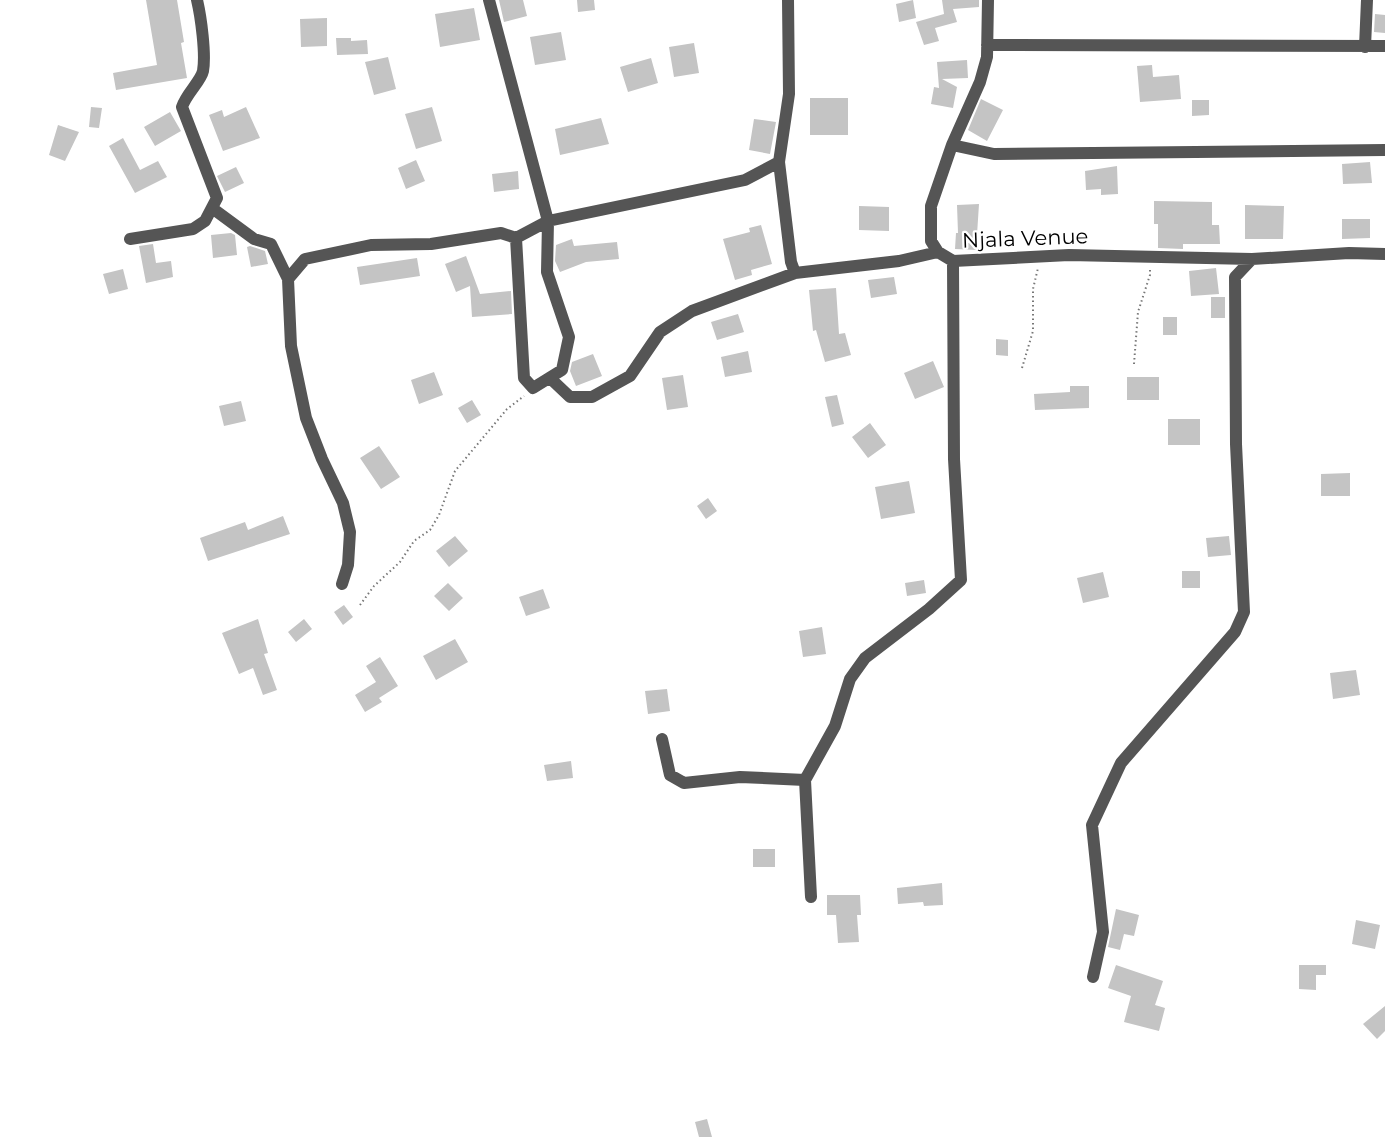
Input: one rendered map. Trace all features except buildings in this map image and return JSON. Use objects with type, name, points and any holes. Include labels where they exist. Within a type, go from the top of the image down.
[{"type":"street","points":[[130,239],[193,230],[205,221],[217,198],[182,107],[185,97],[203,72],[200,12],[197,0]]},
{"type":"street","points":[[489,0],[503,60],[548,221],[547,272],[569,337],[562,370],[551,379],[533,388],[524,378],[516,238]]},
{"type":"street","points":[[788,0],[789,93],[779,162],[791,262],[795,273]]},
{"type":"street","name":"Njala Venue","points":[[987,0],[987,45],[980,82],[952,145],[931,207],[931,241],[938,252],[952,261],[1041,256],[1252,258],[1385,254]]},
{"type":"street","points":[[1365,47],[1367,0]]},
{"type":"street","points":[[987,45],[1385,46]]},
{"type":"street","points":[[952,145],[994,154],[1385,150]]},
{"type":"street","points":[[288,279],[305,259],[371,244],[431,244],[501,233],[516,238],[548,221],[745,180],[779,162]]},
{"type":"street","points":[[212,208],[254,239],[271,244],[288,279],[291,345],[306,418],[343,503],[350,532],[348,565],[342,584]]},
{"type":"street","points":[[551,379],[570,397],[592,397],[630,376],[660,332],[675,320],[692,311],[795,273],[898,261],[938,252]]},
{"type":"street","points":[[1093,977],[1102,932],[1092,825],[1121,763],[1235,632],[1244,612],[1236,444],[1234,277],[1252,258]]},
{"type":"street","points":[[811,897],[805,780],[835,726],[850,679],[865,658],[929,609],[961,580],[954,459],[952,261]]},
{"type":"street","points":[[662,739],[670,775],[684,783],[740,777],[805,780]]},
{"type":"path","points":[[1022,368],[1033,331],[1033,289],[1041,256]]},
{"type":"path","points":[[1134,364],[1138,312],[1150,275],[1149,258]]},
{"type":"path","points":[[360,606],[374,586],[400,562],[414,541],[430,530],[439,515],[455,471],[507,409],[533,388]]}]
